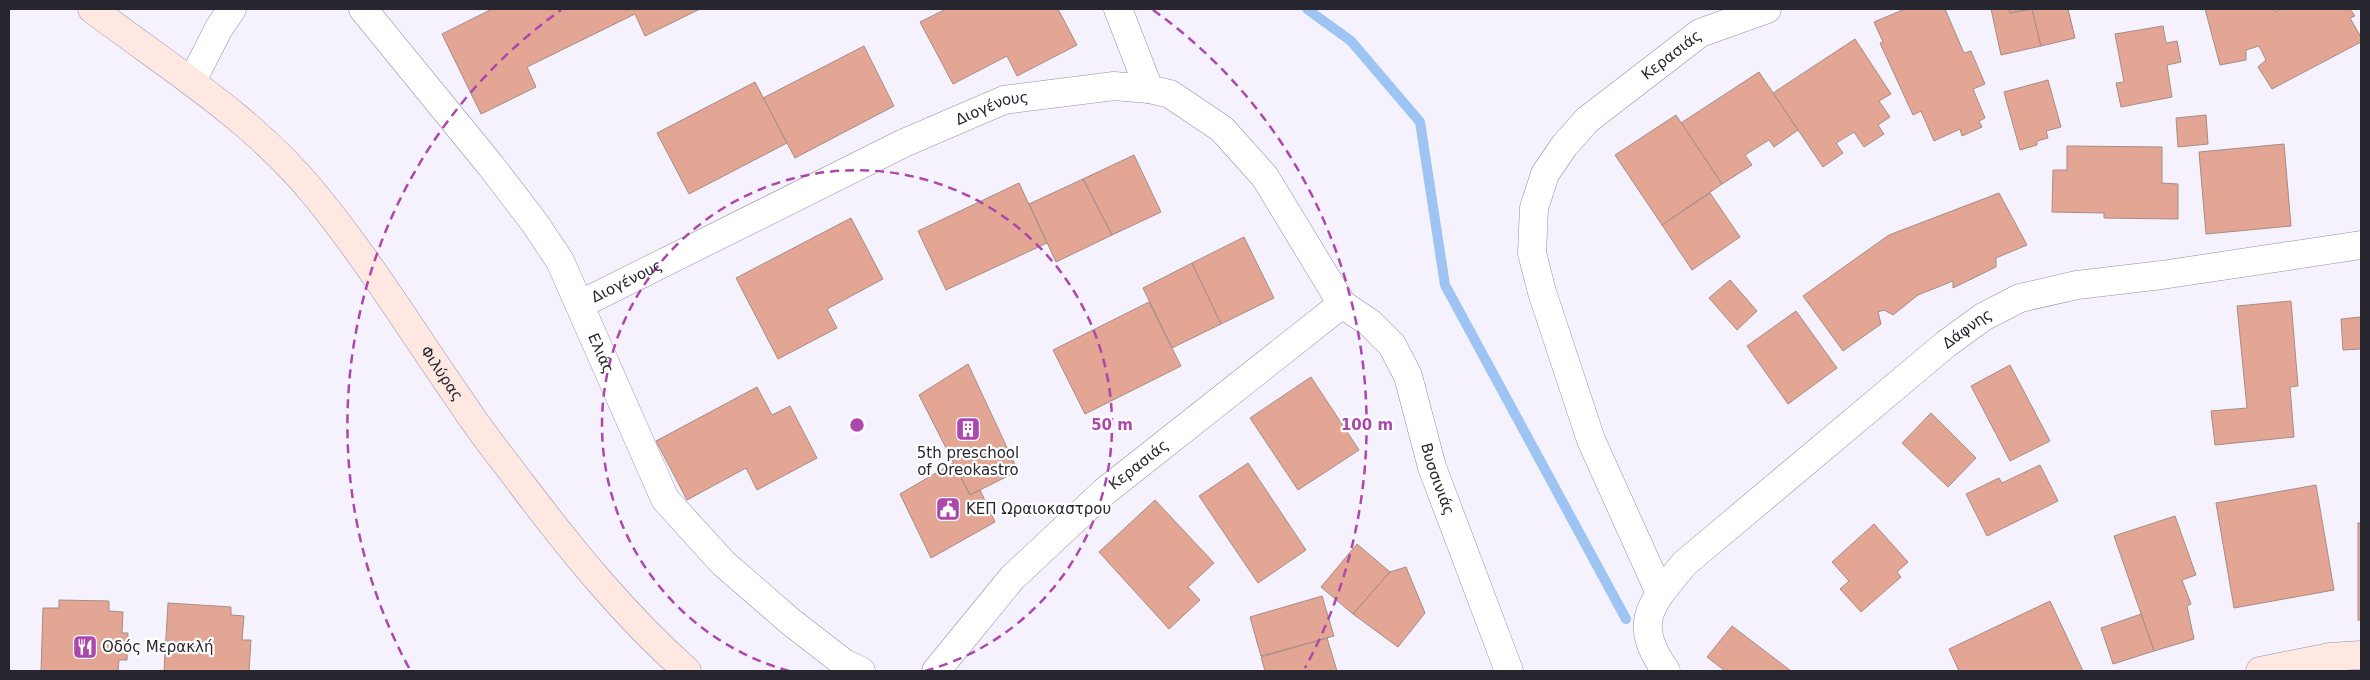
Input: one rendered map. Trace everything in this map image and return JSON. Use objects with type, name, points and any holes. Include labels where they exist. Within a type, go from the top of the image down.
[{"type":"street","name":"Φιλύρας","points":[[92,9],[192,81],[278,153],[316,196],[364,259],[465,409],[574,552],[624,611],[687,671]]},
{"type":"street","points":[[192,81],[219,28],[232,9]]},
{"type":"street","name":"Ελιάς","points":[[363,9],[491,166],[534,222],[560,261],[581,304],[665,499],[722,562],[791,622],[844,663],[861,671]]},
{"type":"street","points":[[1118,9],[1149,89]]},
{"type":"street","name":"Κερασιάς","points":[[1660,594],[1591,440],[1542,292],[1532,253],[1534,208],[1545,174],[1564,146],[1586,120],[1700,33],[1767,9]]},
{"type":"street","name":"Διογένους","points":[[581,304],[904,143],[1004,100],[1114,86],[1149,89],[1170,94],[1201,113],[1222,129],[1265,177],[1342,304]]},
{"type":"street","name":"Δάφνης","points":[[1666,671],[1652,648],[1646,624],[1660,594],[1685,563],[1946,344],[1983,317],[2020,298],[2077,285],[2162,275],[2361,245]]},
{"type":"street","name":"Κερασιάς","points":[[936,671],[1012,578],[1104,492],[1342,304]]},
{"type":"street","name":"Βυσσινιάς","points":[[1342,304],[1370,323],[1392,345],[1408,376],[1432,466],[1509,671]]},
{"type":"street","points":[[2260,671],[2330,657],[2361,655]]},
{"type":"building","points":[[492,9],[700,9],[645,36],[635,14],[527,67],[536,87],[481,114],[442,34]]},
{"type":"building","points":[[946,9],[1058,9],[1077,45],[1017,76],[1007,56],[953,84],[920,22]]},
{"type":"building","points":[[1905,9],[1945,9],[1964,53],[1971,51],[1985,84],[1973,89],[1985,118],[1979,121],[1982,127],[1962,136],[1960,129],[1934,141],[1921,111],[1913,115],[1880,43],[1883,42],[1874,22]]},
{"type":"building","points":[[1991,9],[2009,9],[2010,13],[2032,9],[2041,46],[2001,55]]},
{"type":"building","points":[[2009,9],[2029,9],[2010,13]]},
{"type":"building","points":[[2032,9],[2068,9],[2075,38],[2041,46]]},
{"type":"building","points":[[2205,9],[2275,9],[2275,12],[2281,9],[2350,9],[2355,16],[2350,18],[2361,37],[2361,42],[2272,89],[2258,67],[2266,60],[2259,46],[2246,50],[2246,60],[2220,65]]},
{"type":"building","points":[[2163,26],[2166,43],[2177,41],[2181,62],[2167,65],[2172,97],[2121,107],[2116,83],[2124,82],[2115,34]]},
{"type":"building","points":[[1855,39],[1891,94],[1879,101],[1890,117],[1878,125],[1884,134],[1864,147],[1854,132],[1836,143],[1843,153],[1823,167],[1773,93]]},
{"type":"building","points":[[864,46],[894,106],[795,158],[763,98]]},
{"type":"building","points":[[1759,72],[1798,130],[1774,147],[1769,140],[1745,155],[1752,165],[1722,184],[1681,123]]},
{"type":"building","points":[[2048,80],[2061,127],[2046,131],[2048,138],[2037,141],[2037,145],[2020,150],[2004,92]]},
{"type":"building","points":[[755,82],[787,143],[689,194],[657,133]]},
{"type":"building","points":[[1676,115],[1722,184],[1662,225],[1615,155]]},
{"type":"building","points":[[2206,115],[2208,144],[2178,147],[2176,118]]},
{"type":"building","points":[[2284,144],[2291,226],[2206,234],[2199,152]]},
{"type":"building","points":[[2067,146],[2162,147],[2162,183],[2178,184],[2178,219],[2104,218],[2104,213],[2052,212],[2053,170],[2067,170]]},
{"type":"building","points":[[1134,155],[1161,212],[1112,235],[1083,179]]},
{"type":"building","points":[[1083,179],[1112,235],[1056,262],[1029,204]]},
{"type":"building","points":[[1019,183],[1047,243],[946,290],[918,231]]},
{"type":"building","points":[[1710,193],[1740,237],[1692,270],[1662,225]]},
{"type":"building","points":[[1999,193],[2027,245],[1996,258],[1996,267],[1953,288],[1953,281],[1918,295],[1893,315],[1884,310],[1878,312],[1881,324],[1843,351],[1803,296],[1889,235]]},
{"type":"building","points":[[851,218],[883,279],[827,309],[837,328],[778,359],[736,278]]},
{"type":"building","points":[[1244,237],[1274,298],[1221,324],[1192,263]]},
{"type":"building","points":[[1192,263],[1221,324],[1172,348],[1143,288]]},
{"type":"building","points":[[1730,280],[1757,311],[1737,330],[1709,298]]},
{"type":"building","points":[[2291,301],[2298,386],[2290,387],[2294,437],[2215,445],[2211,411],[2247,408],[2237,306]]},
{"type":"building","points":[[1149,302],[1181,366],[1085,414],[1053,350]]},
{"type":"building","points":[[1796,311],[1837,368],[1788,404],[1747,346]]},
{"type":"building","points":[[2361,317],[2361,349],[2343,350],[2341,319]]},
{"type":"building","name":"5th preschool of Oreokastro","points":[[968,364],[1018,471],[970,495],[919,395]]},
{"type":"building","points":[[2010,365],[2050,441],[2010,461],[1971,386]]},
{"type":"building","points":[[1311,377],[1359,450],[1298,490],[1250,418]]},
{"type":"building","points":[[757,387],[772,415],[790,406],[817,458],[757,490],[746,468],[687,500],[656,441]]},
{"type":"building","points":[[1931,413],[1976,458],[1948,487],[1902,443]]},
{"type":"building","name":"ΚΕΠ Ωραιοκαστρου","points":[[953,463],[970,495],[980,490],[995,522],[931,558],[900,494]]},
{"type":"building","points":[[1248,463],[1306,550],[1258,583],[1199,496]]},
{"type":"building","points":[[2040,465],[2058,501],[1987,536],[1966,494],[1999,478],[2002,483]]},
{"type":"building","points":[[2316,485],[2334,590],[2234,608],[2216,503]]},
{"type":"building","points":[[1155,500],[1214,563],[1188,587],[1200,600],[1169,629],[1099,552]]},
{"type":"building","points":[[2175,516],[2196,575],[2182,580],[2191,604],[2187,606],[2194,639],[2154,651],[2114,536]]},
{"type":"building","points":[[2358,523],[2361,523],[2361,620],[2358,620]]},
{"type":"building","points":[[1874,524],[1908,562],[1897,572],[1901,577],[1861,612],[1840,589],[1849,581],[1832,562]]},
{"type":"building","points":[[1357,544],[1390,572],[1353,614],[1321,587]]},
{"type":"building","points":[[1406,567],[1425,613],[1398,647],[1353,614],[1390,572]]},
{"type":"building","points":[[1322,596],[1334,636],[1261,656],[1250,617]]},
{"type":"building","name":"Οδός Μερακλή","points":[[59,600],[109,601],[109,611],[123,612],[122,633],[128,633],[127,660],[119,660],[118,671],[41,671],[43,608],[59,608]]},
{"type":"building","points":[[2050,601],[2083,671],[1959,671],[1949,649]]},
{"type":"building","points":[[168,603],[231,607],[231,615],[244,616],[242,640],[251,640],[249,671],[164,671]]},
{"type":"building","points":[[2141,614],[2154,651],[2113,664],[2101,628]]},
{"type":"building","points":[[1732,626],[1791,671],[1725,671],[1707,657]]},
{"type":"building","points":[[1327,638],[1337,671],[1265,671],[1261,657]]},
{"type":"waterway","points":[[1307,9],[1351,41],[1420,122],[1445,285],[1626,619]]},
{"type":"place","name":"5th preschool of Oreokastro","points":[[968,429]]},
{"type":"place","name":"ΚΕΠ Ωραιοκαστρου","points":[[948,509]]},
{"type":"place","name":"Οδός Μερακλή","points":[[85,647]]}]
